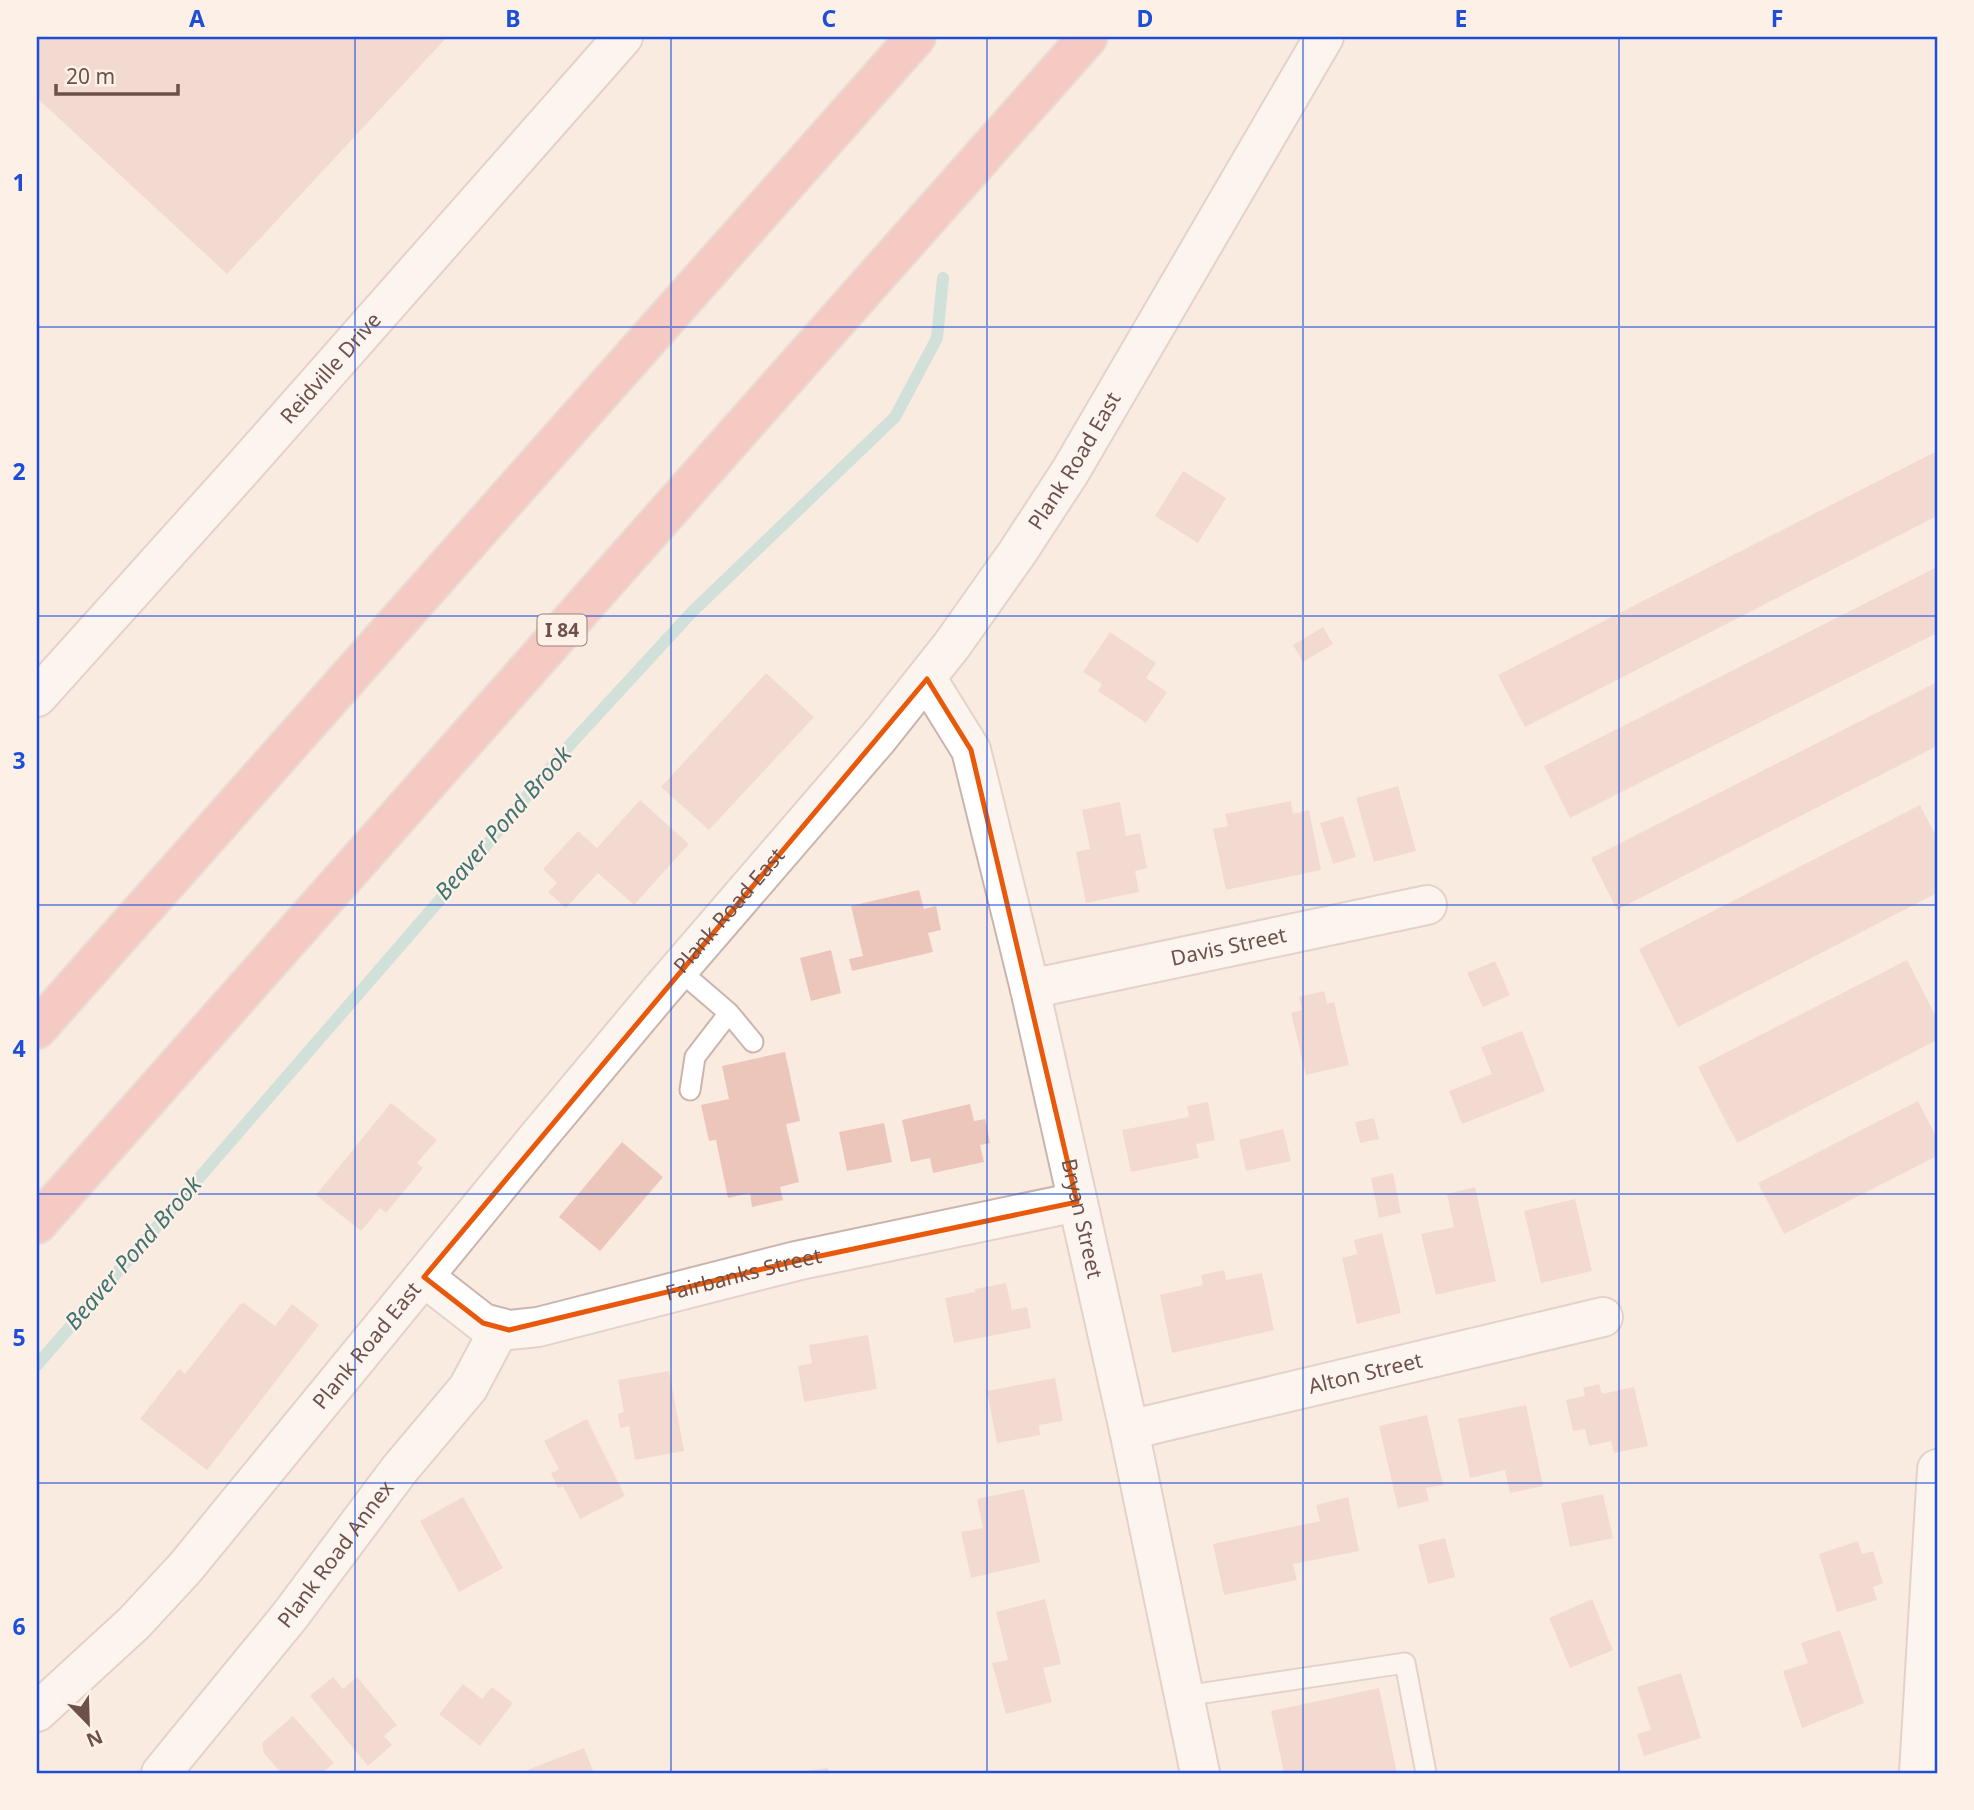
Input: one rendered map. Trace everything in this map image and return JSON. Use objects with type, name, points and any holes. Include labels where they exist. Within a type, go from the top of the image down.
[{"type":"highway","points":[[37,1030],[916,37]]},
{"type":"highway","name":"I 84","points":[[37,1224],[1088,37]]},
{"type":"street","name":"Reidville Drive","points":[[37,697],[623,37]]},
{"type":"street","name":"Plank Road East","points":[[37,1712],[138,1619],[185,1568],[538,1137],[927,679],[1017,553],[1070,472],[1324,37]]},
{"type":"street","name":"Bryan Street","points":[[927,679],[971,750],[1030,989],[1129,1430],[1200,1773]]},
{"type":"street","name":"Davis Street","points":[[1030,989],[1427,905]]},
{"type":"street","name":"Fairbanks Street","points":[[424,1277],[483,1323],[509,1330],[538,1327],[796,1261],[1077,1202]]},
{"type":"street","name":"Alton Street","points":[[1129,1430],[1602,1317]]},
{"type":"street","name":"Plank Road Annex","points":[[161,1773],[289,1617],[399,1470],[468,1388],[500,1328]]},
{"type":"street","points":[[1919,1773],[1933,1624],[1937,1469]]},
{"type":"lane","points":[[679,970],[729,1013],[753,1041]]},
{"type":"lane","points":[[690,1090],[695,1057],[729,1013]]},
{"type":"lane","points":[[1184,1696],[1405,1662],[1426,1773]]},
{"type":"highlighted area","points":[[927,679],[971,750],[1077,1202],[796,1261],[509,1330],[483,1323],[424,1277]]},
{"type":"building","points":[[37,37],[447,37],[227,274],[37,98]]},
{"type":"building","points":[[1937,451],[1937,516],[1525,727],[1498,675]]},
{"type":"building","points":[[1183,471],[1226,498],[1198,543],[1155,516]]},
{"type":"building","points":[[1937,567],[1937,633],[1570,818],[1544,766]]},
{"type":"building","points":[[1323,627],[1333,644],[1303,662],[1293,645]]},
{"type":"building","points":[[1110,632],[1156,663],[1146,678],[1167,692],[1146,723],[1098,691],[1102,684],[1083,672]]},
{"type":"building","points":[[766,673],[814,717],[709,830],[661,787]]},
{"type":"building","points":[[1937,682],[1937,746],[1617,910],[1591,858]]},
{"type":"building","points":[[1398,786],[1416,851],[1374,862],[1356,798]]},
{"type":"building","points":[[640,800],[689,844],[634,905],[598,873],[566,908],[548,892],[557,883],[543,869],[578,831],[597,848]]},
{"type":"building","points":[[1291,801],[1293,814],[1309,810],[1321,870],[1226,890],[1213,829],[1228,826],[1225,814]]},
{"type":"building","points":[[1120,802],[1126,836],[1140,833],[1147,868],[1135,871],[1139,892],[1086,903],[1076,852],[1090,849],[1082,810]]},
{"type":"building","points":[[1920,805],[1937,838],[1937,893],[1678,1027],[1639,949]]},
{"type":"building","points":[[1343,816],[1356,857],[1333,864],[1320,823]]},
{"type":"building","points":[[919,890],[924,909],[936,906],[941,930],[928,933],[933,952],[852,971],[849,959],[863,956],[851,906]]},
{"type":"building","points":[[831,950],[841,993],[811,1001],[800,958]]},
{"type":"building","points":[[1907,960],[1937,1019],[1937,1040],[1737,1143],[1698,1067]]},
{"type":"building","points":[[1495,961],[1510,995],[1483,1007],[1467,973]]},
{"type":"building","points":[[1324,991],[1327,1004],[1334,1002],[1349,1065],[1306,1075],[1291,1013],[1302,1010],[1299,997]]},
{"type":"building","points":[[1522,1031],[1545,1091],[1462,1124],[1449,1091],[1492,1074],[1481,1047]]},
{"type":"building","points":[[785,1052],[800,1121],[786,1124],[799,1182],[780,1187],[783,1200],[752,1207],[750,1193],[728,1198],[716,1140],[709,1141],[701,1105],[729,1099],[722,1066]]},
{"type":"building","points":[[1918,1101],[1937,1138],[1937,1156],[1784,1234],[1758,1183]]},
{"type":"building","points":[[1208,1102],[1215,1140],[1196,1144],[1199,1158],[1131,1172],[1122,1130],[1189,1117],[1187,1106]]},
{"type":"building","points":[[391,1103],[437,1140],[417,1163],[423,1168],[386,1213],[380,1208],[361,1231],[316,1195]]},
{"type":"building","points":[[970,1104],[974,1121],[985,1119],[990,1143],[980,1145],[984,1162],[933,1173],[930,1158],[911,1162],[902,1120]]},
{"type":"building","points":[[1374,1118],[1379,1139],[1360,1143],[1355,1122]]},
{"type":"building","points":[[884,1123],[892,1162],[847,1171],[839,1132]]},
{"type":"building","points":[[1283,1129],[1291,1161],[1246,1171],[1239,1140]]},
{"type":"building","points":[[622,1142],[663,1177],[600,1251],[559,1217]]},
{"type":"building","points":[[1393,1173],[1401,1213],[1379,1218],[1371,1178]]},
{"type":"building","points":[[1475,1187],[1496,1281],[1436,1295],[1421,1234],[1454,1227],[1447,1194]]},
{"type":"building","points":[[1575,1199],[1592,1271],[1541,1283],[1524,1211]]},
{"type":"building","points":[[1382,1233],[1401,1313],[1357,1324],[1342,1258],[1357,1254],[1354,1240]]},
{"type":"building","points":[[1224,1270],[1226,1280],[1262,1273],[1274,1330],[1172,1353],[1160,1295],[1203,1285],[1201,1275]]},
{"type":"building","points":[[1006,1283],[1012,1310],[1027,1307],[1031,1328],[954,1343],[945,1298]]},
{"type":"building","points":[[244,1303],[275,1326],[292,1304],[319,1325],[207,1470],[140,1419],[179,1369],[185,1374],[240,1304]]},
{"type":"building","points":[[868,1335],[877,1389],[804,1402],[798,1366],[812,1363],[809,1345]]},
{"type":"building","points":[[669,1371],[684,1451],[635,1460],[629,1426],[620,1428],[618,1414],[624,1412],[618,1380]]},
{"type":"building","points":[[1055,1378],[1063,1421],[1039,1425],[1040,1435],[997,1443],[987,1391]]},
{"type":"building","points":[[1599,1384],[1602,1394],[1634,1387],[1648,1446],[1614,1453],[1611,1441],[1589,1446],[1585,1429],[1573,1431],[1566,1400],[1585,1396],[1583,1388]]},
{"type":"building","points":[[1526,1405],[1543,1486],[1510,1493],[1505,1470],[1470,1478],[1458,1419]]},
{"type":"building","points":[[1427,1415],[1443,1485],[1426,1488],[1429,1501],[1398,1508],[1379,1426]]},
{"type":"building","points":[[587,1419],[625,1496],[580,1519],[563,1486],[558,1488],[551,1473],[559,1469],[544,1441]]},
{"type":"building","points":[[1024,1489],[1040,1562],[971,1578],[961,1532],[983,1528],[977,1499]]},
{"type":"building","points":[[1603,1494],[1613,1538],[1570,1547],[1561,1503]]},
{"type":"building","points":[[463,1497],[503,1568],[459,1592],[420,1521]]},
{"type":"building","points":[[1348,1497],[1359,1551],[1293,1564],[1297,1580],[1224,1595],[1213,1544],[1320,1521],[1316,1505]]},
{"type":"building","points":[[1445,1538],[1455,1577],[1428,1584],[1418,1545]]},
{"type":"building","points":[[1858,1541],[1862,1554],[1873,1551],[1883,1583],[1873,1587],[1877,1600],[1837,1612],[1819,1554]]},
{"type":"building","points":[[1045,1599],[1061,1664],[1043,1668],[1052,1702],[1006,1714],[992,1663],[1008,1660],[996,1612]]},
{"type":"building","points":[[1592,1599],[1613,1650],[1570,1668],[1549,1618]]},
{"type":"building","points":[[1840,1630],[1864,1703],[1802,1728],[1783,1671],[1808,1663],[1801,1643]]},
{"type":"building","points":[[1681,1673],[1701,1738],[1644,1756],[1637,1734],[1651,1730],[1637,1687]]},
{"type":"building","points":[[333,1677],[343,1689],[357,1677],[397,1725],[384,1736],[392,1745],[368,1766],[310,1696]]},
{"type":"building","points":[[463,1684],[482,1699],[492,1687],[513,1703],[480,1746],[439,1714]]},
{"type":"building","points":[[1379,1688],[1397,1773],[1284,1773],[1271,1711]]},
{"type":"building","points":[[293,1716],[334,1763],[322,1773],[281,1773],[264,1753],[262,1743]]},
{"type":"building","points":[[584,1748],[594,1773],[528,1773],[527,1770]]},
{"type":"building","points":[[828,1768],[829,1773],[799,1773],[799,1772]]},
{"type":"waterway","name":"Beaver Pond Brook","points":[[37,1365],[464,872],[566,749],[692,612],[895,417],[937,338],[943,278]]}]
